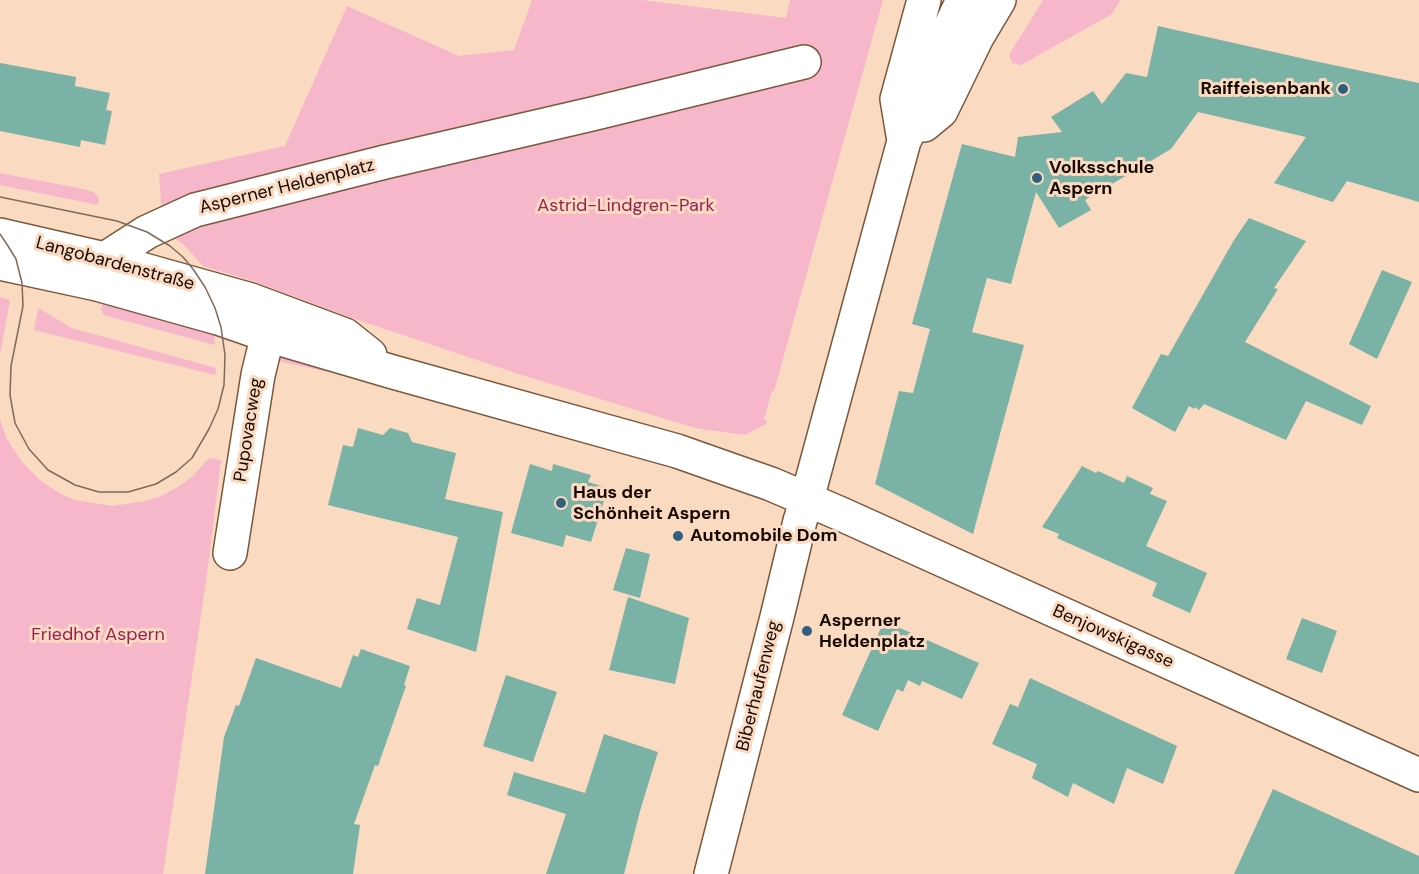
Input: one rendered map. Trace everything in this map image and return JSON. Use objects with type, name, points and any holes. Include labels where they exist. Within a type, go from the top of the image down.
[{"type":"street","points":[[904,141],[897,99],[924,0]]},
{"type":"street","points":[[101,271],[218,318],[271,322],[345,335],[393,372],[677,451],[807,499],[904,141],[922,105],[945,38],[963,0]]},
{"type":"street","points":[[904,141],[941,111],[977,37],[999,0]]},
{"type":"street","name":"Asperner Heldenplatz","points":[[101,271],[147,232],[195,210],[804,62]]},
{"type":"street","name":"Langobardenstraße","points":[[0,235],[101,271]]},
{"type":"street","name":"Langobardenstraße","points":[[0,263],[101,271],[229,293],[271,322]]},
{"type":"street","name":"Pupovacweg","points":[[230,553],[250,417],[271,322]]},
{"type":"street","name":"Benjowskigasse","points":[[807,499],[1419,776]]},
{"type":"street","name":"Biberhaufenweg","points":[[711,874],[807,499]]},
{"type":"green space","name":"Astrid-Lindgren-Park","points":[[532,0],[642,0],[786,18],[790,0],[883,0],[774,391],[772,391],[764,419],[767,421],[766,424],[745,435],[695,428],[525,376],[355,319],[256,282],[203,266],[185,246],[163,230],[159,174],[285,146],[347,6],[459,56],[514,50]]},
{"type":"green space","points":[[1043,0],[1120,1],[1112,14],[1021,65],[1012,63],[1009,55]]},
{"type":"green space","points":[[0,173],[88,190],[95,193],[99,199],[98,205],[0,185]]},
{"type":"green space","points":[[105,296],[214,332],[215,345],[107,316],[101,309]]},
{"type":"green space","points":[[0,297],[10,300],[0,354]]},
{"type":"green space","points":[[38,308],[72,328],[216,368],[215,375],[34,330]]},
{"type":"green space","points":[[282,353],[333,371],[328,372],[278,361]]},
{"type":"green space","name":"Friedhof Aspern","points":[[0,419],[7,439],[22,462],[42,482],[75,500],[113,506],[146,501],[178,487],[193,476],[209,458],[221,460],[208,567],[163,874],[0,874]]},
{"type":"building","points":[[1158,26],[1419,83],[1419,202],[1347,181],[1333,202],[1274,183],[1306,137],[1198,112],[1171,149],[1085,200],[1091,210],[1059,228],[1036,192],[1011,284],[987,278],[972,332],[1024,345],[973,534],[875,484],[899,391],[913,393],[930,329],[912,324],[962,144],[1015,157],[1018,137],[1062,132],[1051,117],[1093,91],[1102,104],[1126,73],[1147,77]]},
{"type":"building","points":[[0,63],[76,77],[75,86],[110,93],[106,110],[112,111],[105,145],[81,140],[80,147],[0,131]]},
{"type":"building","points":[[1249,218],[1306,241],[1274,288],[1278,289],[1245,342],[1371,406],[1362,425],[1306,401],[1286,440],[1204,404],[1199,410],[1189,406],[1175,432],[1132,408],[1161,354],[1168,356]]},
{"type":"building","points":[[1382,270],[1412,282],[1377,359],[1349,344]]},
{"type":"building","points":[[358,428],[383,435],[390,428],[408,433],[412,442],[456,453],[445,499],[503,512],[476,652],[407,629],[417,598],[440,605],[458,537],[328,505],[343,445],[353,447]]},
{"type":"building","name":"Haus der Schönheit Aspern","points":[[530,464],[552,471],[553,464],[591,475],[588,482],[608,488],[591,542],[566,535],[563,547],[511,533]]},
{"type":"building","points":[[1082,466],[1124,483],[1127,476],[1153,488],[1150,494],[1167,501],[1146,546],[1207,573],[1190,613],[1152,596],[1157,583],[1057,538],[1059,534],[1042,527]]},
{"type":"building","points":[[626,548],[650,554],[640,598],[613,590]]},
{"type":"building","points":[[628,597],[689,618],[675,684],[609,670]]},
{"type":"building","points":[[1302,618],[1337,631],[1322,673],[1286,659]]},
{"type":"building","points":[[884,621],[979,663],[962,699],[922,681],[920,686],[908,680],[903,692],[897,689],[878,731],[842,715]]},
{"type":"building","points":[[361,649],[410,666],[404,685],[406,686],[378,766],[375,765],[354,824],[360,825],[353,874],[205,874],[224,737],[236,705],[239,706],[256,658],[341,688],[353,655],[358,657]]},
{"type":"building","points":[[506,675],[557,692],[533,762],[483,746]]},
{"type":"building","points":[[1030,678],[1177,746],[1163,784],[1127,768],[1114,804],[1073,783],[1068,797],[1032,778],[1037,764],[992,744],[1010,704],[1018,707]]},
{"type":"building","points":[[604,734],[658,752],[624,874],[546,874],[566,814],[507,795],[514,772],[585,793]]},
{"type":"building","points":[[1273,789],[1419,856],[1419,874],[1234,874]]},
{"type":"tram line","points":[[0,197],[117,221],[147,232],[183,257],[205,287],[221,327],[225,355],[224,385],[218,409],[209,429],[192,458],[176,472],[156,484],[128,492],[99,492],[75,485],[48,470],[29,449],[15,423],[10,395],[11,366],[23,306],[22,283],[16,259],[0,234]]},
{"type":"place","name":"Raiffeisenbank","points":[[1343,89]]},
{"type":"place","name":"Volksschule Aspern","points":[[1037,178]]},
{"type":"place","name":"Haus der Schönheit Aspern","points":[[561,503]]},
{"type":"place","name":"Automobile Dom","points":[[678,536]]},
{"type":"place","name":"Asperner Heldenplatz","points":[[807,631]]}]
